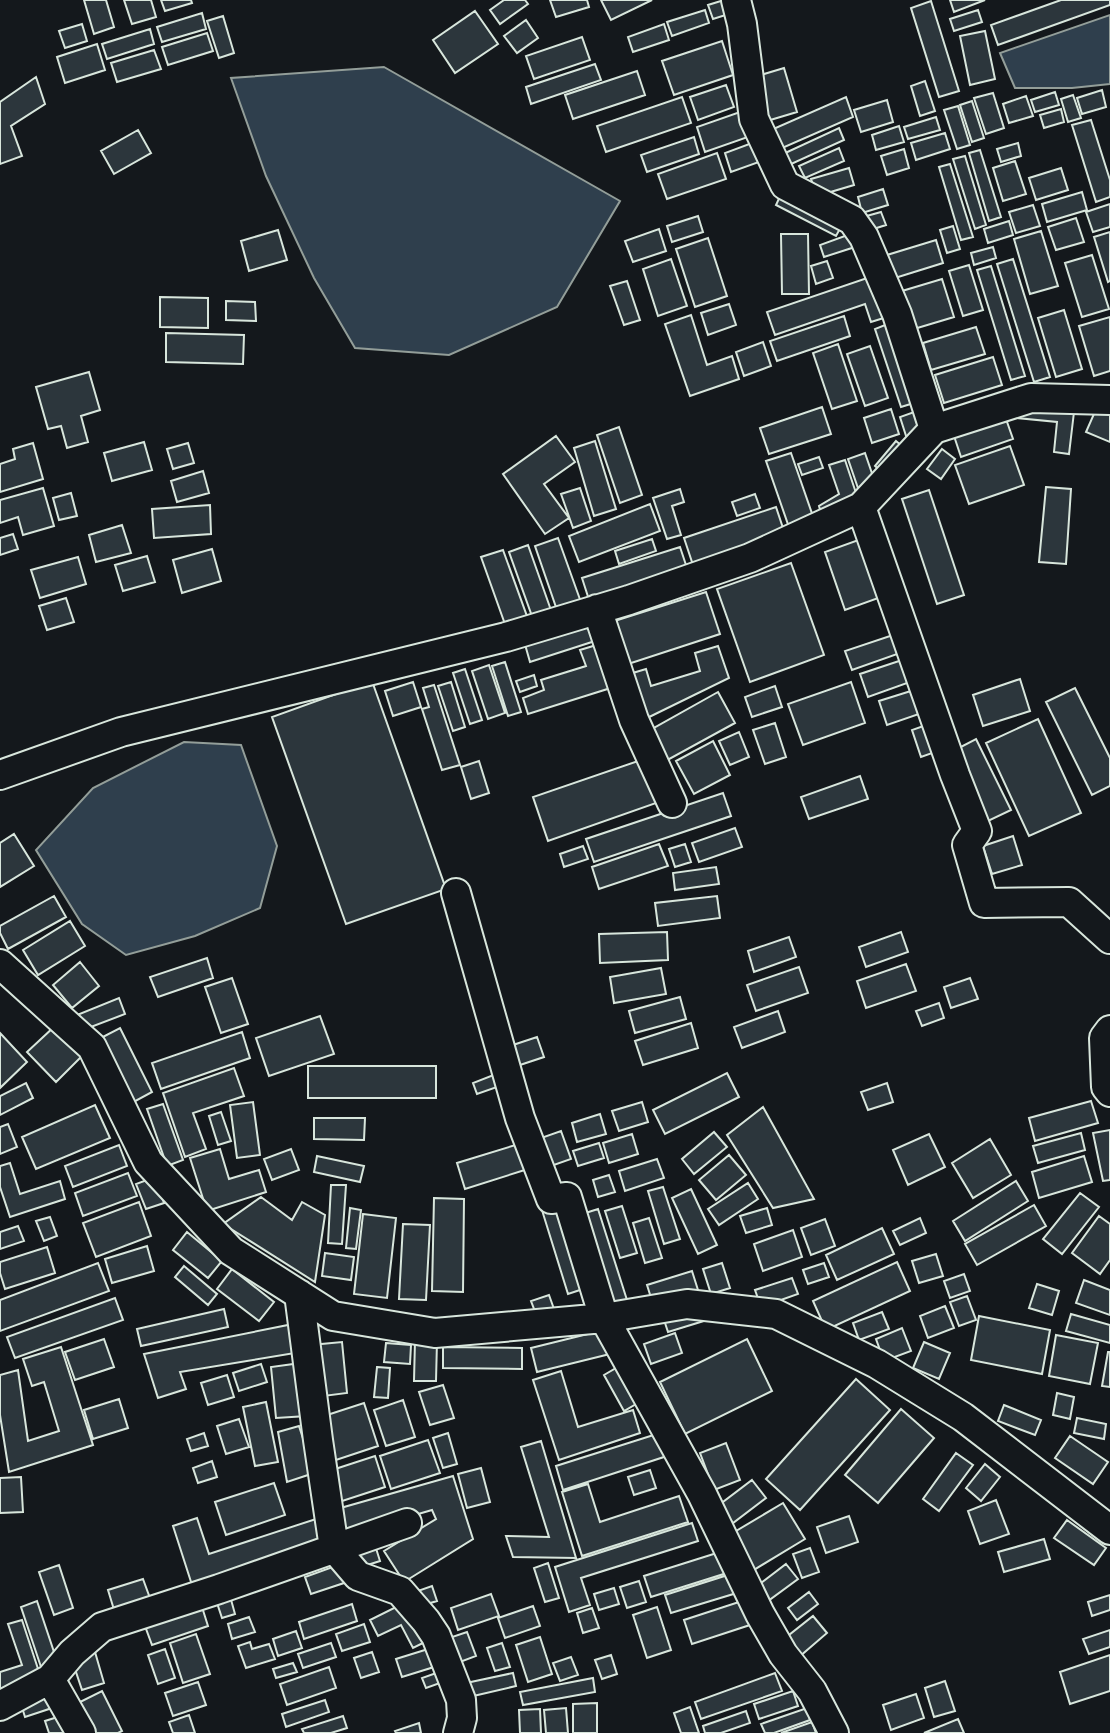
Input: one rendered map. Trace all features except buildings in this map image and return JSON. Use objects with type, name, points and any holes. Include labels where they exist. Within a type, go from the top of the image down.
[{"type":"street","points":[[736,0],[754,118],[785,186],[852,220],[864,237],[897,314],[934,429]]},
{"type":"street","points":[[0,775],[121,732],[506,637],[750,558],[861,508],[934,429],[1031,398],[1110,400]]},
{"type":"street","points":[[861,508],[955,775],[978,831],[967,845],[984,903],[1069,902],[1110,939]]},
{"type":"street","points":[[597,609],[634,720],[672,803]]},
{"type":"street","points":[[456,893],[520,1118],[551,1199],[567,1197],[604,1318],[702,1494],[760,1614],[783,1654],[812,1691],[834,1733]]},
{"type":"street","points":[[0,964],[92,1047],[148,1162],[231,1251],[333,1316],[435,1334],[604,1318],[687,1304],[776,1314],[877,1364],[963,1417],[1110,1530]]},
{"type":"street","points":[[1110,1030],[1104,1038],[1106,1087],[1110,1092]]},
{"type":"street","points":[[299,1294],[334,1548],[358,1576],[400,1591],[426,1621],[436,1636],[461,1700],[463,1718],[458,1733]]},
{"type":"street","points":[[0,1706],[50,1679],[72,1653],[102,1627],[407,1523]]},
{"type":"street","points":[[50,1679],[81,1733]]},
{"type":"water","points":[[1110,15],[1110,84],[1072,88],[1015,88],[1000,53]]},
{"type":"water","points":[[384,67],[620,201],[557,307],[449,355],[355,348],[314,278],[266,176],[231,78]]},
{"type":"water","points":[[184,742],[241,745],[277,846],[260,908],[195,936],[126,955],[82,924],[36,850],[93,788]]}]
